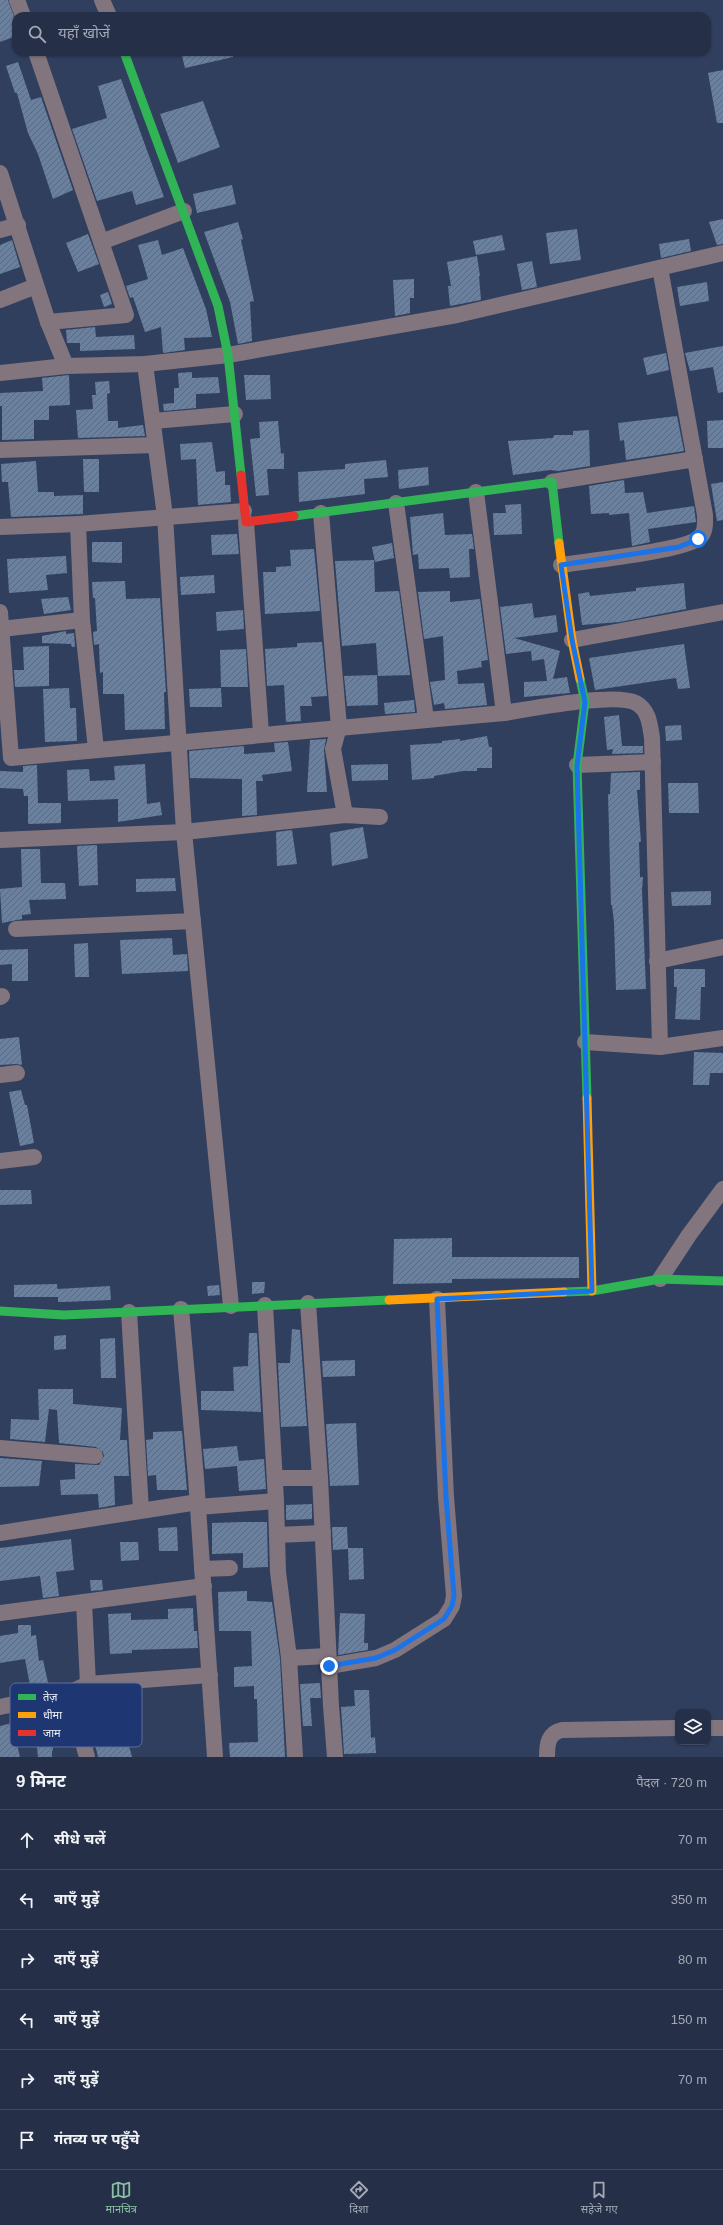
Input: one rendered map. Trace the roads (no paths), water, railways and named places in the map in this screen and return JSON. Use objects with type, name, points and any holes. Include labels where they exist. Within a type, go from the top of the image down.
[{"type":"street","points":[[17,0],[22,12]]},
{"type":"street","points":[[102,0],[107,12]]},
{"type":"street","points":[[37,56],[126,315],[48,322]]},
{"type":"street","points":[[126,56],[218,306],[228,355],[236,414],[245,516],[261,734]]},
{"type":"street","points":[[0,173],[18,224],[48,322],[66,366]]},
{"type":"street","points":[[101,242],[184,211]]},
{"type":"street","points":[[0,230],[18,224]]},
{"type":"street","points":[[0,373],[66,366],[145,364],[228,355],[458,315],[723,253]]},
{"type":"street","points":[[561,565],[679,547],[698,539],[704,531],[705,515],[660,268]]},
{"type":"street","points":[[0,300],[36,286]]},
{"type":"street","points":[[145,364],[164,516],[184,832],[231,1306]]},
{"type":"street","points":[[153,421],[236,414]]},
{"type":"street","points":[[0,450],[156,446]]},
{"type":"street","points":[[0,527],[78,524],[164,516],[321,514],[552,482],[695,459]]},
{"type":"street","points":[[552,482],[561,565],[572,640],[585,702],[577,766],[592,1291]]},
{"type":"street","points":[[476,492],[504,713]]},
{"type":"street","points":[[396,503],[426,719]]},
{"type":"street","points":[[321,514],[338,727],[333,749],[345,815]]},
{"type":"street","points":[[78,524],[82,620],[96,750]]},
{"type":"street","points":[[0,612],[5,758],[504,713],[585,702],[627,700],[637,704],[646,712],[650,722],[653,762],[660,1047]]},
{"type":"street","points":[[572,640],[723,612]]},
{"type":"street","points":[[1,629],[82,620]]},
{"type":"street","points":[[577,766],[653,762]]},
{"type":"street","points":[[0,840],[184,832],[345,815],[380,818]]},
{"type":"street","points":[[16,929],[193,921]]},
{"type":"street","points":[[657,961],[723,947]]},
{"type":"street","points":[[585,1042],[660,1047],[723,1038]]},
{"type":"street","points":[[0,1075],[17,1073]]},
{"type":"street","points":[[0,1161],[34,1157]]},
{"type":"street","points":[[660,1279],[689,1235],[723,1189]]},
{"type":"street","points":[[0,1310],[64,1315],[231,1306],[437,1299],[592,1291],[660,1279],[723,1281]]},
{"type":"street","points":[[289,1658],[361,1662],[390,1653],[437,1626],[449,1614],[454,1596],[446,1497],[437,1299]]},
{"type":"street","points":[[308,1303],[320,1478],[335,1757]]},
{"type":"street","points":[[265,1305],[275,1478],[278,1572],[289,1658],[295,1757]]},
{"type":"street","points":[[181,1309],[198,1504],[215,1757]]},
{"type":"street","points":[[129,1312],[141,1510]]},
{"type":"street","points":[[0,1448],[95,1456]]},
{"type":"street","points":[[275,1478],[320,1478]]},
{"type":"street","points":[[0,1533],[141,1510],[198,1504],[276,1501]]},
{"type":"street","points":[[277,1535],[323,1533]]},
{"type":"street","points":[[202,1569],[230,1568]]},
{"type":"street","points":[[0,1613],[204,1586]]},
{"type":"street","points":[[84,1602],[88,1683]]},
{"type":"street","points":[[102,1683],[210,1675]]},
{"type":"street","points":[[0,1707],[10,1705]]},
{"type":"street","points":[[547,1757],[549,1738],[554,1732],[562,1730],[675,1728]]},
{"type":"street","points":[[711,1728],[723,1728]]},
{"type":"street","points":[[84,1747],[87,1757]]}]
